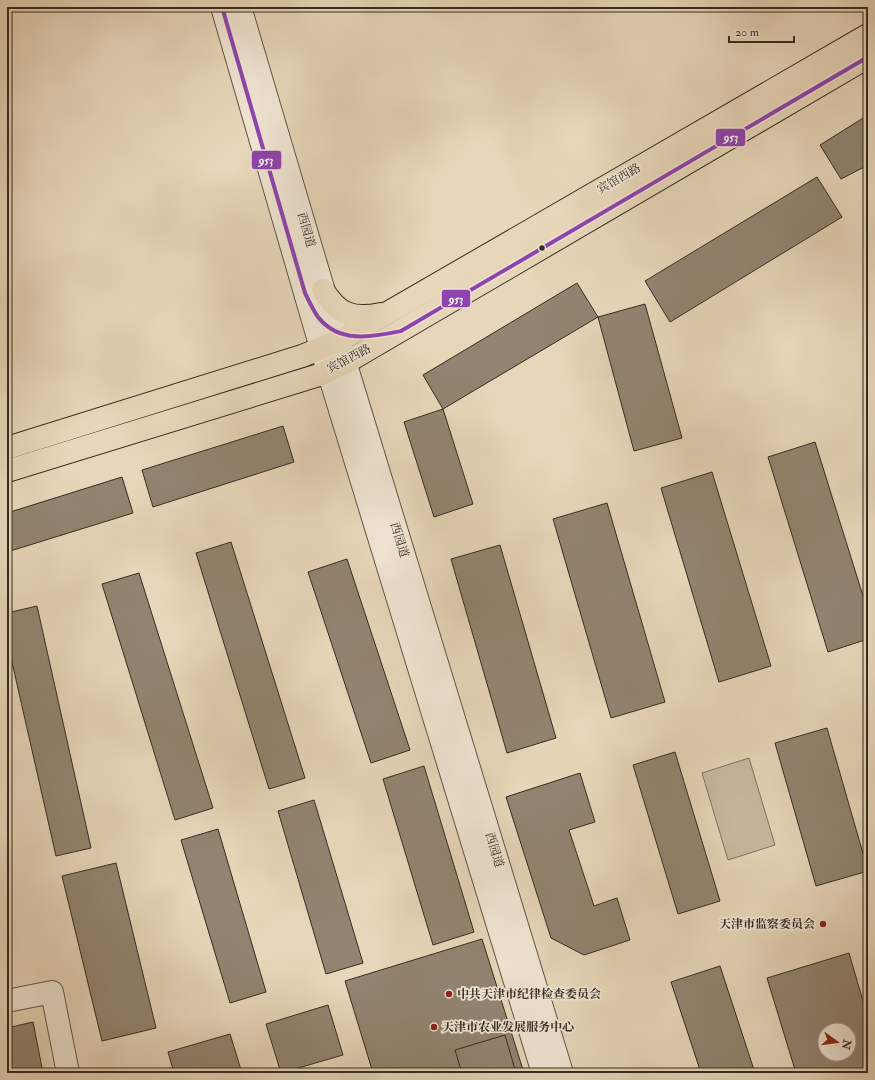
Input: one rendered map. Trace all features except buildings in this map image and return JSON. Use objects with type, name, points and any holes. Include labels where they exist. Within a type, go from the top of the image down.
[{"type":"main road","name":"宾馆西路","points":[[7,448],[302,356],[388,312],[868,35]]},
{"type":"main road","name":"宾馆西路","points":[[7,471],[319,375],[337,367],[868,57]]},
{"type":"main road","points":[[314,291],[330,301],[344,313],[353,316],[365,317],[388,312]]},
{"type":"street","name":"西园道","points":[[222,7],[314,291],[336,339],[337,367],[543,1073]]},
{"type":"street","name":"西园道","points":[[240,7],[314,291]]},
{"type":"street","points":[[336,339],[376,336],[401,331]]},
{"type":"street","name":"西园道","points":[[337,367],[562,1073]]},
{"type":"street","points":[[7,1001],[52,992],[68,1073]]},
{"type":"shaded area","points":[[749,758],[775,845],[728,860],[702,773]]},
{"type":"transit line","name":"953","points":[[222,7],[305,293],[316,314],[326,326],[346,335],[356,336],[379,335],[401,331],[868,57]]},
{"type":"place","name":"天津市监察委员会","points":[[823,924]]},
{"type":"place","name":"中共天津市纪律检查委员会","points":[[449,994]]},
{"type":"place","name":"天津市农业发展服务中心","points":[[434,1027]]}]
